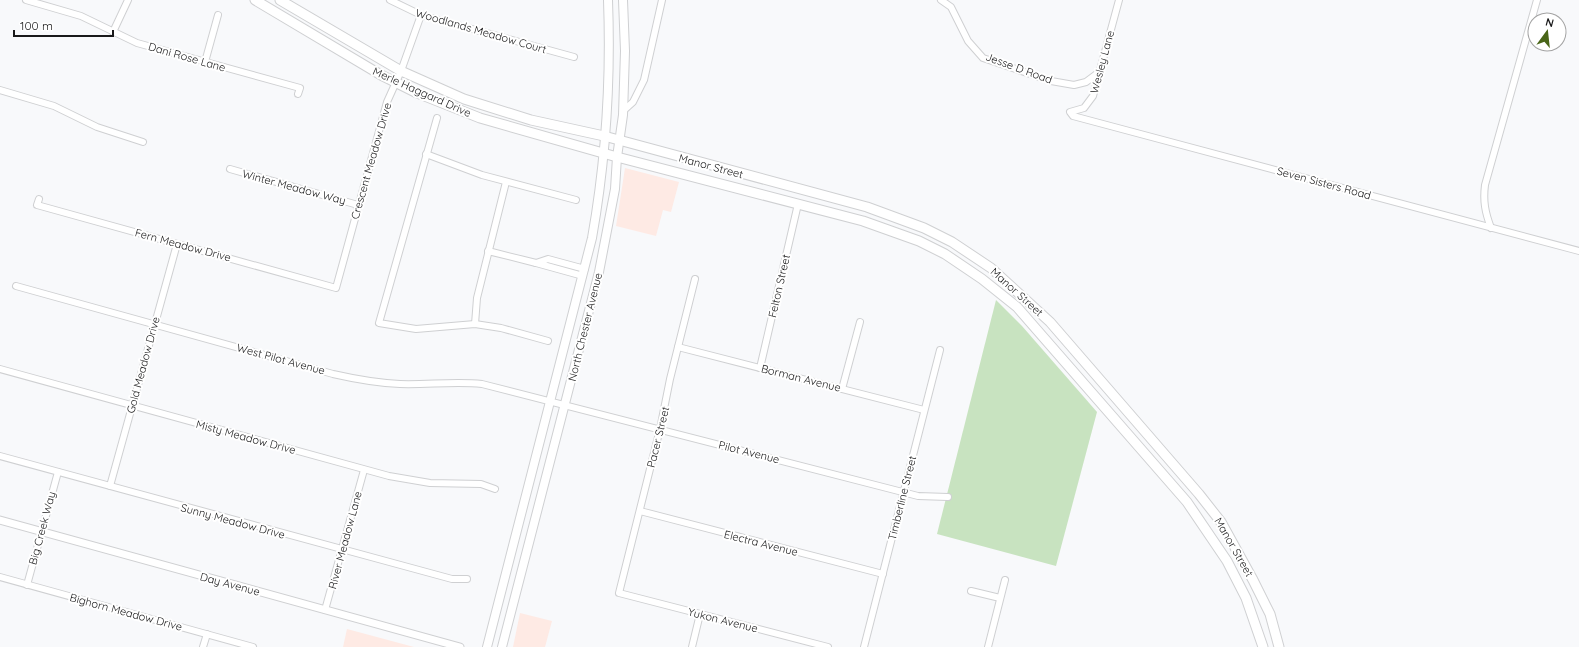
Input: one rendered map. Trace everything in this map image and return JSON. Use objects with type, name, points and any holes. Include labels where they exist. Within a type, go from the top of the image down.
[{"type":"main road","name":"Merle Haggard Drive","points":[[255,0],[364,66],[396,83],[443,104],[498,124],[603,152]]},
{"type":"main road","name":"Merle Haggard Drive","points":[[280,0],[401,71],[435,87],[498,110],[604,136]]},
{"type":"main road","name":"North Chester Avenue","points":[[487,647],[584,272],[598,207],[610,82],[608,0]]},
{"type":"main road","name":"North Chester Avenue","points":[[502,647],[606,241],[617,177],[617,157],[623,111],[625,57],[623,0]]},
{"type":"main road","name":"Manor Street","points":[[604,136],[867,207],[924,228],[952,242],[991,268],[1050,322],[1199,494],[1221,522],[1270,614],[1279,647]]},
{"type":"main road","name":"Manor Street","points":[[603,152],[617,157],[863,221],[919,241],[949,257],[982,280],[1017,307],[1187,502],[1227,561],[1246,598],[1263,647]]},
{"type":"street","name":"Dani Rose Lane","points":[[26,0],[34,1],[81,16],[138,43],[300,88],[298,94]]},
{"type":"street","points":[[113,32],[128,0]]},
{"type":"street","name":"Woodlands Meadow Court","points":[[390,0],[421,15],[574,57]]},
{"type":"street","points":[[623,111],[633,102],[644,80],[662,0]]},
{"type":"street","name":"Jesse D Road","points":[[941,0],[951,7],[968,41],[984,58],[1051,81],[1074,84],[1086,82],[1098,73]]},
{"type":"street","name":"Wesley Lane","points":[[1070,112],[1084,108],[1091,100],[1119,0]]},
{"type":"street","points":[[1491,228],[1485,211],[1483,199],[1485,185],[1537,0]]},
{"type":"street","points":[[205,62],[218,15]]},
{"type":"street","name":"Crescent Meadow Drive","points":[[336,288],[387,102],[401,71],[421,15]]},
{"type":"street","points":[[0,90],[54,106],[97,127],[143,142]]},
{"type":"street","name":"Seven Sisters Road","points":[[1070,112],[1073,116],[1579,251]]},
{"type":"street","points":[[437,118],[379,323],[416,329],[475,324],[501,328],[548,341]]},
{"type":"street","points":[[426,154],[506,182],[576,200]]},
{"type":"street","name":"Winter Meadow Way","points":[[230,169],[358,205]]},
{"type":"street","points":[[475,324],[477,298],[506,182]]},
{"type":"street","name":"Fern Meadow Drive","points":[[39,199],[37,205],[336,288]]},
{"type":"street","name":"Felton Street","points":[[760,368],[798,204]]},
{"type":"street","name":"Gold Meadow Drive","points":[[110,486],[177,244]]},
{"type":"street","points":[[488,251],[536,263],[548,259],[584,272]]},
{"type":"street","name":"Pacer Street","points":[[619,593],[660,429],[695,279]]},
{"type":"street","name":"West Pilot Avenue","points":[[16,286],[355,379],[399,384],[452,382],[482,384],[551,400]]},
{"type":"street","points":[[842,389],[860,322]]},
{"type":"street","name":"Borman Avenue","points":[[678,347],[924,410]]},
{"type":"street","name":"Timberline Street","points":[[864,647],[940,350]]},
{"type":"street","name":"Misty Meadow Drive","points":[[0,369],[364,470],[410,481],[452,485],[481,484],[495,489]]},
{"type":"street","name":"Pilot Avenue","points":[[551,400],[918,496],[948,497]]},
{"type":"street","name":"Sunny Meadow Drive","points":[[0,456],[342,551],[452,579],[467,579]]},
{"type":"street","name":"River Meadow Lane","points":[[325,610],[364,470]]},
{"type":"street","name":"Big Creek Way","points":[[27,584],[58,472]]},
{"type":"street","name":"Electra Avenue","points":[[640,511],[883,574]]},
{"type":"street","name":"Day Avenue","points":[[0,520],[460,647]]},
{"type":"street","name":"Bighorn Meadow Drive","points":[[0,577],[253,647]]},
{"type":"street","points":[[988,647],[1005,580]]},
{"type":"street","points":[[971,591],[1000,598]]},
{"type":"street","name":"Yukon Avenue","points":[[619,593],[828,647]]},
{"type":"street","points":[[692,647],[700,614]]},
{"type":"street","points":[[203,647],[207,634]]},
{"type":"shaded area","points":[[625,168],[679,182],[671,212],[663,210],[656,236],[616,226]]},
{"type":"shaded area","points":[[520,613],[552,621],[545,647],[513,647]]},
{"type":"shaded area","points":[[347,629],[414,647],[343,647]]},
{"type":"green space","points":[[996,300],[1022,326],[1097,412],[1056,566],[937,534]]}]
